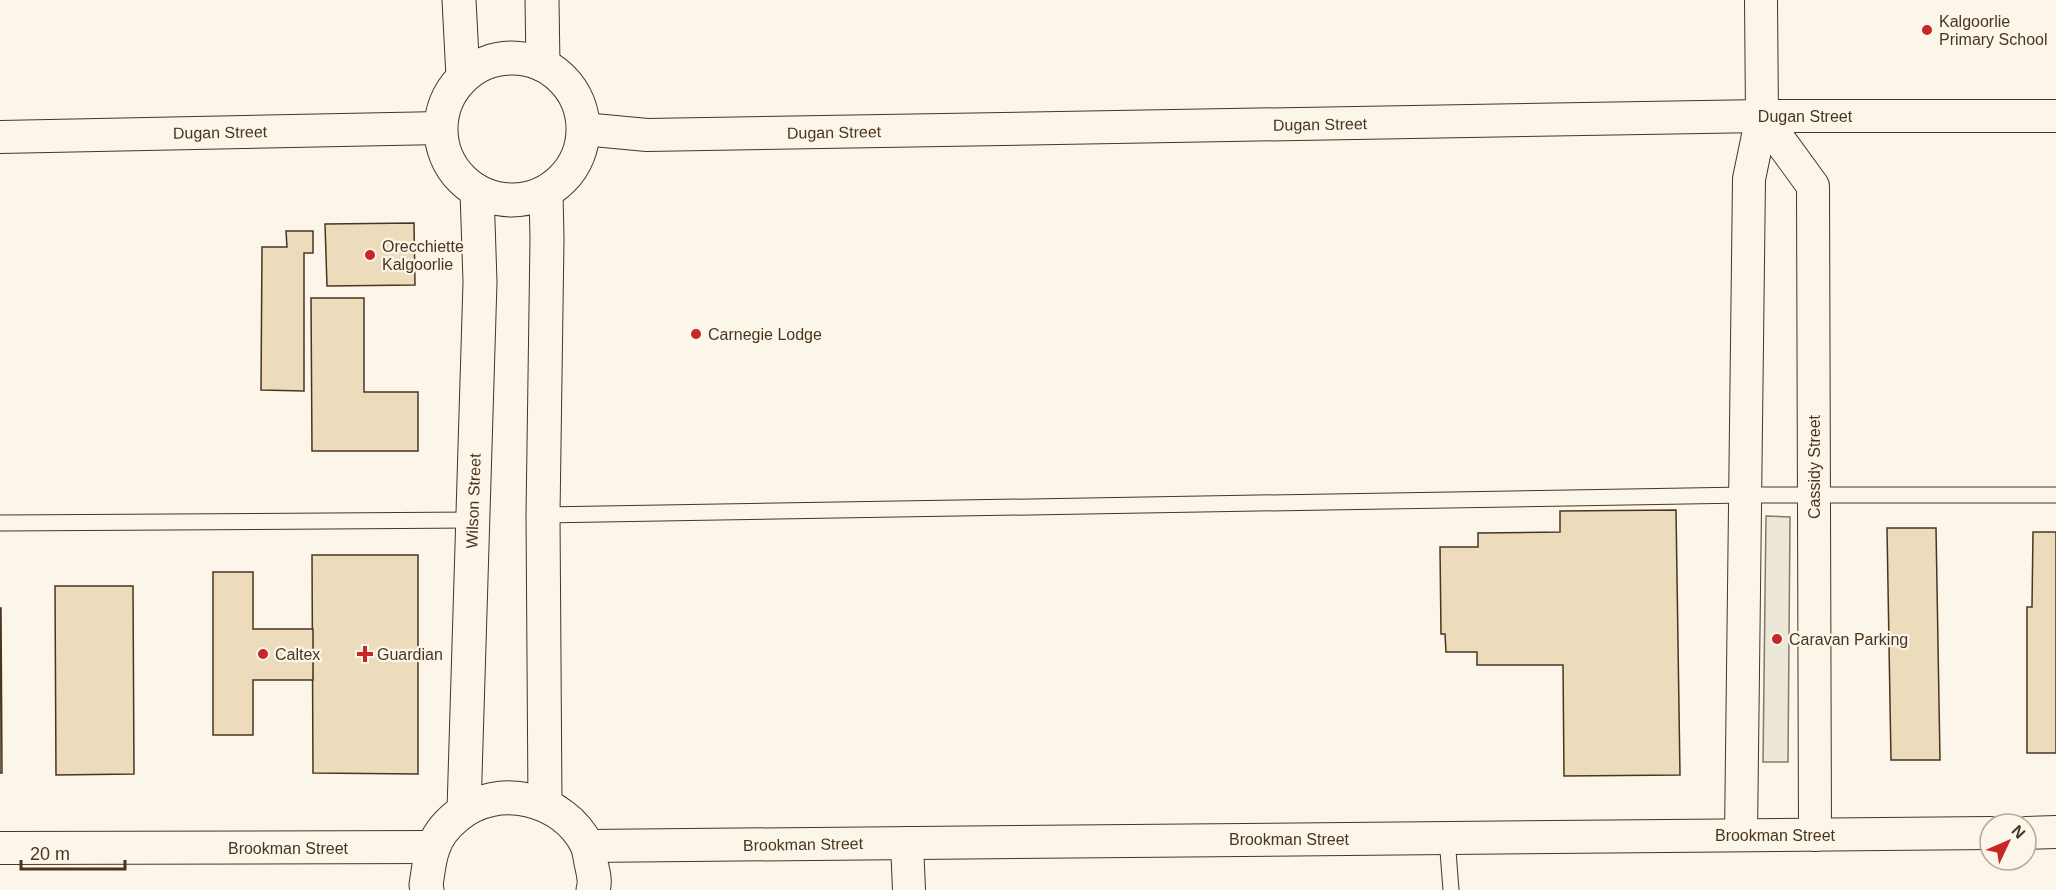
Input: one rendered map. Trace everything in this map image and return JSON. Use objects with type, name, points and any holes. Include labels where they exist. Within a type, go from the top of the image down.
[{"type":"street","points":[[459,0],[463,77]]},
{"type":"street","points":[[542,0],[543,65]]},
{"type":"street","points":[[1741,835],[1749,179],[1762,116],[1761,0]]},
{"type":"street","points":[[514,58],[532,60],[563,79],[574,93],[581,111],[584,129],[575,164],[564,178],[546,192],[532,198],[514,200],[495,198],[477,191],[462,179],[451,164],[443,147],[441,128],[443,110],[451,92],[463,77],[478,66],[495,59],[514,58]]},
{"type":"street","name":"Dugan Street","points":[[584,129],[647,135],[1762,116],[2056,116]]},
{"type":"street","name":"Cassidy Street","points":[[1762,116],[1813,186],[1815,835]]},
{"type":"street","name":"Dugan Street","points":[[0,137],[441,128]]},
{"type":"street","name":"Wilson Street","points":[[464,810],[480,282],[477,191]]},
{"type":"street","points":[[544,804],[543,515],[546,192]]},
{"type":"street","points":[[428,890],[426,885],[433,847],[447,825],[464,810],[487,800],[513,797],[544,804],[572,823],[587,846],[595,884],[593,890]]},
{"type":"street","points":[[2038,833],[2056,832]]},
{"type":"street","name":"Brookman Street","points":[[587,846],[1978,833]]},
{"type":"street","points":[[907,843],[909,890]]},
{"type":"street","name":"Brookman Street","points":[[0,848],[433,847]]},
{"type":"lane","points":[[543,515],[1745,495],[2056,495]]},
{"type":"lane","points":[[0,523],[473,519]]},
{"type":"lane","points":[[1447,838],[1451,890]]},
{"type":"shaded area","name":"Caravan Parking","points":[[1766,516],[1790,517],[1788,762],[1763,762]]},
{"type":"building","name":"Orecchiette Kalgoorlie","points":[[414,223],[415,285],[327,286],[325,224]]},
{"type":"building","points":[[286,231],[313,231],[313,253],[304,253],[304,391],[261,390],[262,247],[287,247]]},
{"type":"building","points":[[311,298],[364,298],[364,392],[418,392],[418,451],[312,451]]},
{"type":"building","points":[[1676,510],[1680,775],[1564,776],[1563,665],[1477,665],[1477,652],[1446,652],[1445,634],[1441,634],[1440,547],[1478,547],[1478,533],[1560,532],[1560,511]]},
{"type":"building","points":[[1887,528],[1936,528],[1940,760],[1891,760]]},
{"type":"building","points":[[2033,532],[2056,532],[2056,753],[2027,753],[2027,607],[2032,607]]},
{"type":"building","name":"Guardian","points":[[312,555],[418,555],[418,774],[313,773]]},
{"type":"building","name":"Caltex","points":[[213,572],[253,572],[253,629],[313,629],[313,680],[253,680],[253,735],[213,735]]},
{"type":"building","points":[[55,586],[133,586],[134,774],[56,775]]},
{"type":"building","points":[[1,608],[2,773],[0,773]]},
{"type":"place","name":"Kalgoorlie Primary School","points":[[1927,30]]},
{"type":"place","name":"Orecchiette Kalgoorlie","points":[[370,255]]},
{"type":"place","name":"Carnegie Lodge","points":[[696,334]]},
{"type":"place","name":"Caravan Parking","points":[[1777,639]]},
{"type":"place","name":"Caltex","points":[[263,654]]},
{"type":"place","name":"Guardian","points":[[365,654]]}]
